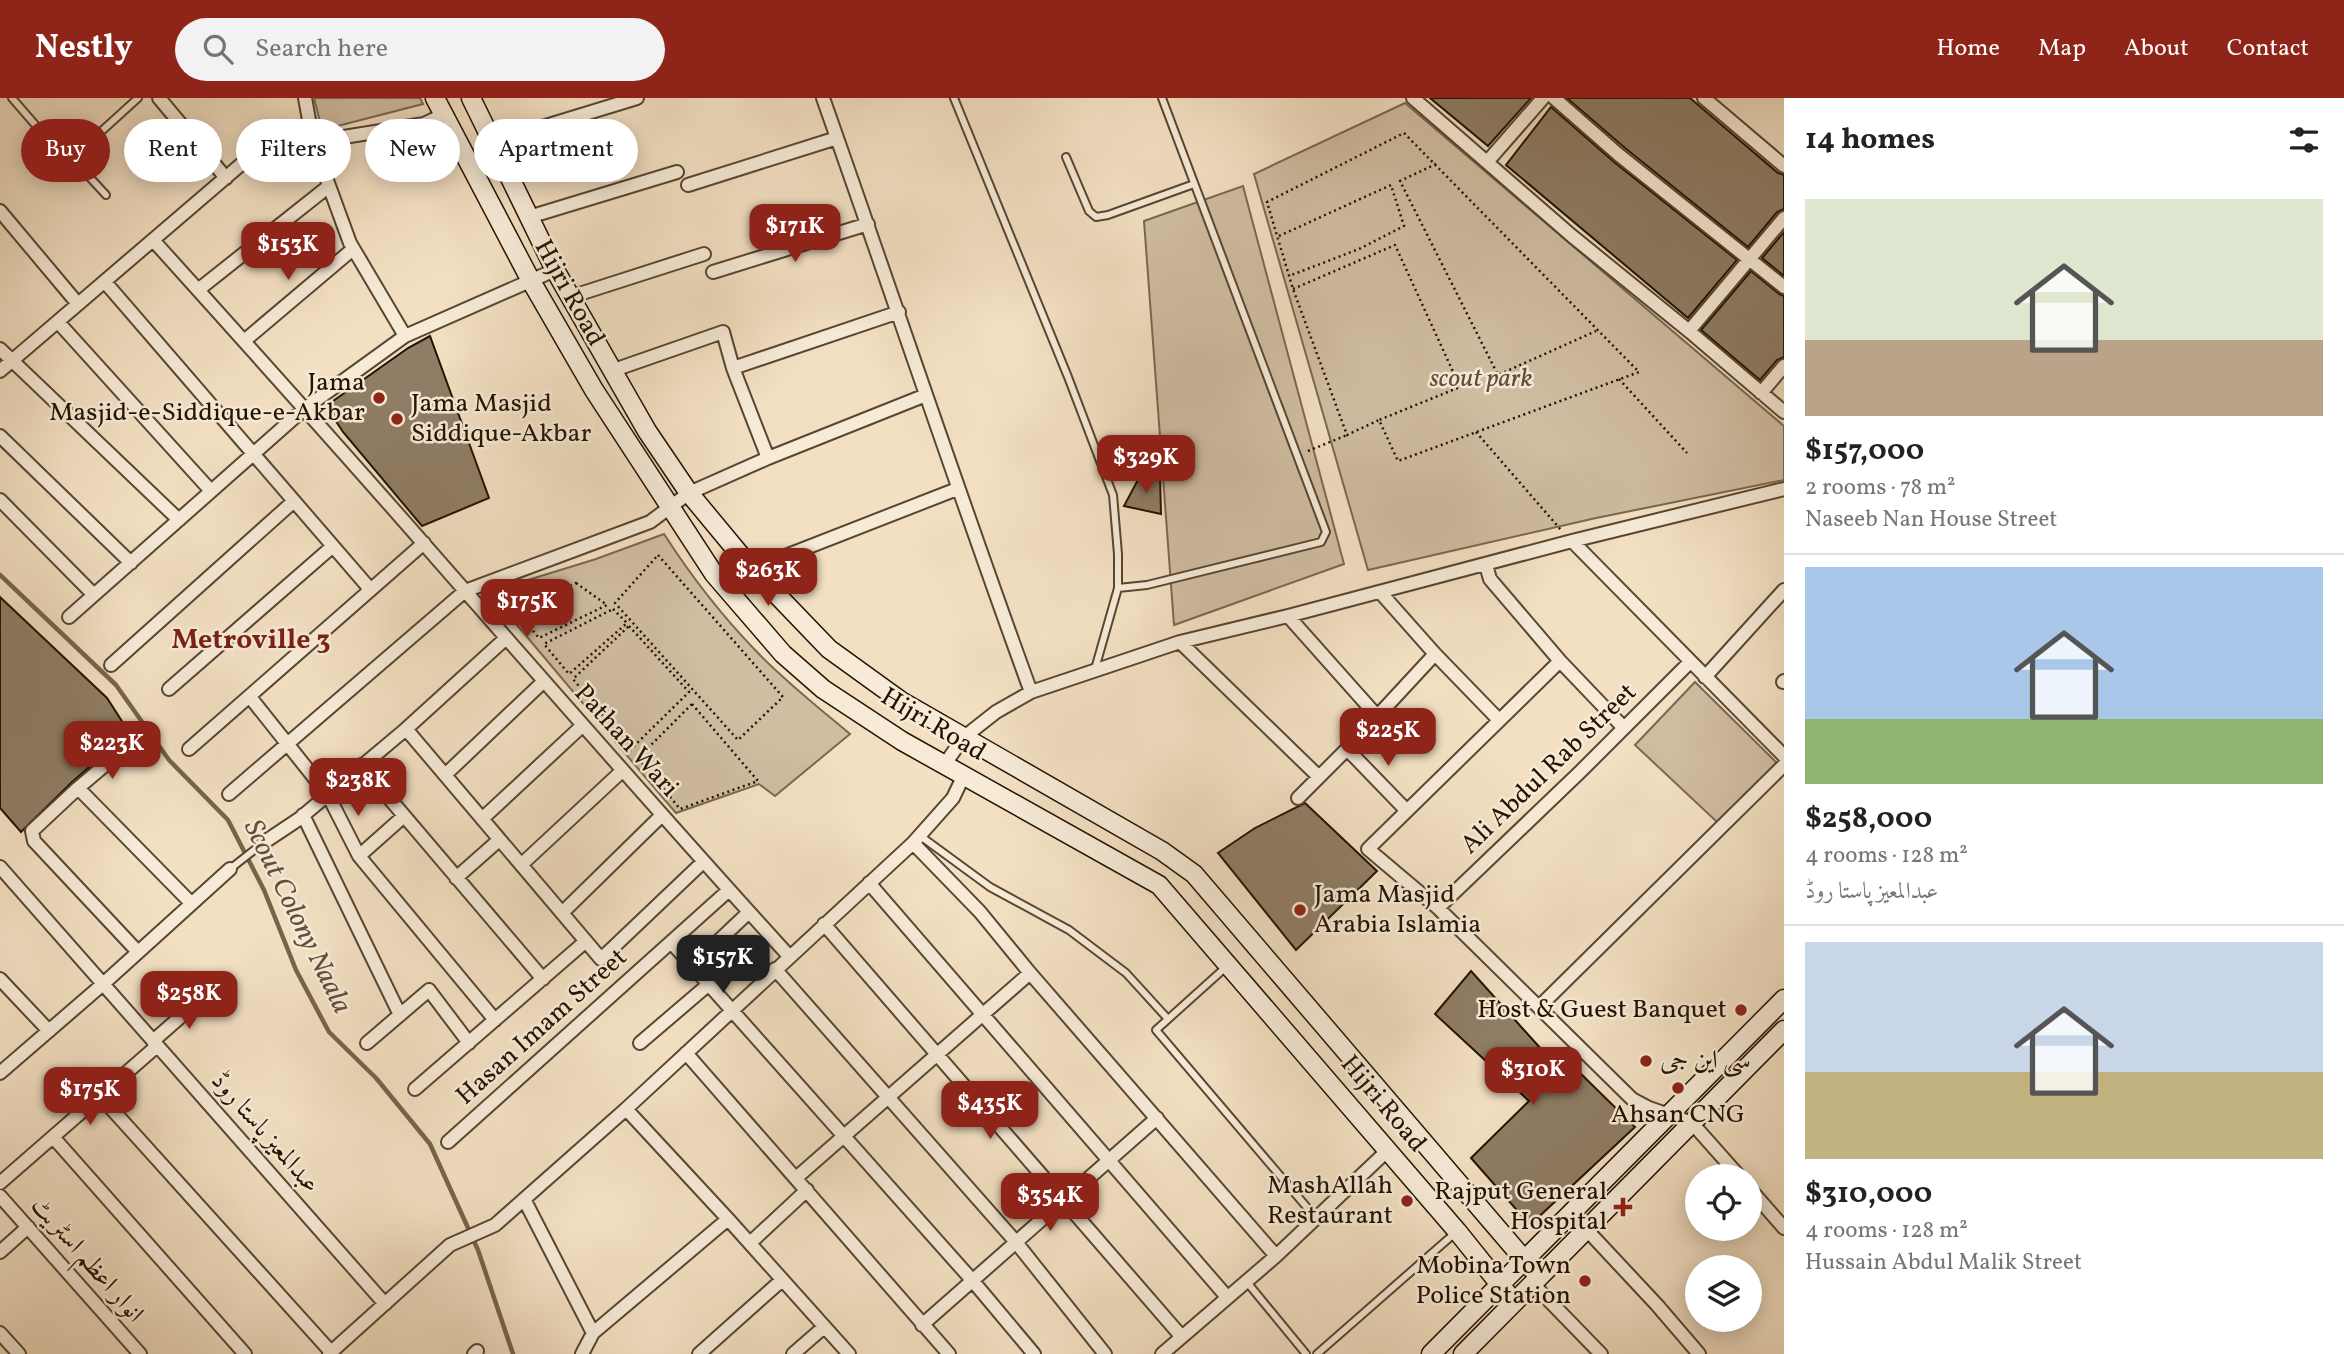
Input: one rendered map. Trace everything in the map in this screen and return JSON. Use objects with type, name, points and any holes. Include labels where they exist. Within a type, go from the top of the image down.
[{"type":"main road","name":"Hijri Road","points":[[471,98],[482,119]]},
{"type":"main road","name":"Hijri Road","points":[[441,108],[531,281],[594,390],[714,573],[783,654],[823,689],[902,741],[1159,885],[1457,1231],[1514,1302]]},
{"type":"main road","points":[[441,108],[480,116]]},
{"type":"main road","name":"Hijri Road","points":[[512,182],[555,270],[647,432],[689,493],[752,569],[829,649],[901,701],[1162,851],[1194,874],[1525,1260],[1536,1280]]},
{"type":"main road","points":[[1431,1354],[1784,999]]},
{"type":"main road","points":[[1463,1354],[1784,1030]]},
{"type":"main road","points":[[1698,1085],[1714,1100]]},
{"type":"street","points":[[159,98],[226,178]]},
{"type":"street","points":[[305,98],[309,119]]},
{"type":"street","points":[[568,119],[637,98]]},
{"type":"street","points":[[823,98],[899,312],[957,489],[1031,692]]},
{"type":"street","points":[[1413,98],[1572,236],[1784,412]]},
{"type":"street","points":[[1488,161],[1543,98]]},
{"type":"street","points":[[1554,98],[1619,155],[1784,287]]},
{"type":"street","points":[[1704,98],[1784,166]]},
{"type":"street","points":[[351,136],[424,124],[441,108]]},
{"type":"street","points":[[688,185],[837,138]]},
{"type":"street","points":[[0,371],[236,169]]},
{"type":"street","points":[[529,217],[677,172]]},
{"type":"street","points":[[328,182],[353,249],[405,336]]},
{"type":"street","points":[[198,290],[329,186]]},
{"type":"street","points":[[0,211],[78,304]]},
{"type":"street","points":[[1689,331],[1784,218]]},
{"type":"street","points":[[713,272],[867,224]]},
{"type":"street","name":"Pathan Wari","points":[[153,240],[789,956]]},
{"type":"street","points":[[244,341],[353,249]]},
{"type":"street","points":[[570,297],[704,254]]},
{"type":"street","points":[[69,618],[304,409],[405,336],[555,270]]},
{"type":"street","points":[[105,282],[370,589]]},
{"type":"street","points":[[733,368],[899,312]]},
{"type":"street","points":[[58,322],[211,491]]},
{"type":"street","points":[[611,371],[723,332],[733,368],[768,458]]},
{"type":"street","points":[[0,349],[179,520]]},
{"type":"street","points":[[1760,393],[1784,366]]},
{"type":"street","points":[[229,794],[464,591],[650,522],[689,493],[768,458],[926,395]]},
{"type":"street","points":[[0,436],[131,563]]},
{"type":"street","points":[[752,569],[957,489]]},
{"type":"street","points":[[945,764],[963,738],[996,712],[1031,692],[1181,642],[1784,489]]},
{"type":"street","points":[[0,500],[94,595]]},
{"type":"street","points":[[111,665],[294,501]]},
{"type":"street","points":[[1572,541],[1784,756]]},
{"type":"street","points":[[189,749],[424,543]]},
{"type":"street","points":[[169,689],[333,546]]},
{"type":"street","points":[[1486,565],[1490,579],[1560,661],[1624,728]]},
{"type":"street","points":[[1704,677],[1784,590]]},
{"type":"street","points":[[1380,592],[1434,654],[1499,720]]},
{"type":"street","points":[[1288,616],[1377,716]]},
{"type":"street","points":[[263,843],[328,795],[505,639]]},
{"type":"street","points":[[1181,642],[1319,778]]},
{"type":"street","points":[[1298,799],[1434,654]]},
{"type":"street","points":[[1560,661],[1368,849],[1438,908],[1633,1099],[1649,1108],[1692,1123],[1728,1164]]},
{"type":"street","name":"Ali Abdul Rab Street","points":[[1438,908],[1690,662]]},
{"type":"street","points":[[445,775],[543,682]]},
{"type":"street","points":[[250,697],[328,795],[359,856],[495,1020]]},
{"type":"street","points":[[482,819],[582,726]]},
{"type":"street","points":[[406,729],[601,959],[703,862]]},
{"type":"street","points":[[124,749],[32,831],[32,838],[138,953]]},
{"type":"street","points":[[1347,749],[1406,810]]},
{"type":"street","points":[[361,765],[542,979]]},
{"type":"street","points":[[1539,1007],[1784,765]]},
{"type":"street","points":[[521,865],[622,771]]},
{"type":"street","points":[[100,1096],[330,1353],[450,1245],[495,1225],[626,1109],[916,839],[953,798],[964,775]]},
{"type":"street","points":[[78,788],[191,903]]},
{"type":"street","points":[[562,913],[662,815]]},
{"type":"street","points":[[303,816],[400,1015]]},
{"type":"street","points":[[359,856],[404,816]]},
{"type":"street","points":[[456,878],[499,839]]},
{"type":"street","points":[[916,839],[1276,1256]]},
{"type":"street","name":"عبدالمعیز پاستا روڈ","points":[[0,867],[385,1304]]},
{"type":"street","points":[[0,1073],[103,985],[230,869]]},
{"type":"street","points":[[869,883],[1227,1297]]},
{"type":"street","name":"Hasan Imam Street","points":[[448,1142],[729,890]]},
{"type":"street","points":[[692,966],[749,912]]},
{"type":"street","points":[[824,924],[1181,1336]]},
{"type":"street","points":[[415,1089],[586,941]]},
{"type":"street","points":[[671,943],[972,1280],[1034,1354]]},
{"type":"street","points":[[775,969],[1015,1241],[1105,1354]]},
{"type":"street","points":[[796,1178],[1030,973]]},
{"type":"street","points":[[0,979],[49,1031]]},
{"type":"street","points":[[640,1043],[709,985]]},
{"type":"street","points":[[367,1043],[429,990],[469,1043]]},
{"type":"street","points":[[0,1183],[100,1096],[203,997]]},
{"type":"street","points":[[686,1053],[949,1354]]},
{"type":"street","points":[[626,1109],[849,1354]]},
{"type":"street","points":[[922,1325],[1157,1118]]},
{"type":"street","points":[[52,1137],[246,1354]]},
{"type":"street","points":[[1162,1354],[1276,1256],[1388,1150]]},
{"type":"street","points":[[750,1243],[807,1190]]},
{"type":"street","name":"انوار اعظم اسٹریٹ","points":[[0,1195],[140,1354]]},
{"type":"street","points":[[1762,1198],[1779,1211],[1784,1228]]},
{"type":"street","points":[[524,1199],[593,1333]]},
{"type":"street","points":[[582,1354],[593,1333],[728,1219]]},
{"type":"street","points":[[0,1252],[28,1227]]},
{"type":"street","points":[[1586,1229],[1699,1354]]},
{"type":"street","points":[[699,1354],[782,1280]]},
{"type":"street","points":[[1536,1280],[1601,1354]]},
{"type":"street","points":[[793,1354],[824,1327]]},
{"type":"street","points":[[0,1333],[19,1354]]},
{"type":"lane","points":[[12,98],[30,119]]},
{"type":"lane","points":[[106,195],[72,158],[138,98]]},
{"type":"lane","points":[[954,98],[1113,495],[1116,508],[1118,588],[1095,671]]},
{"type":"lane","points":[[1118,588],[1147,586],[1321,542],[1326,531],[1162,98]]},
{"type":"lane","points":[[1066,157],[1088,211],[1096,217],[1194,184]]},
{"type":"lane","points":[[916,839],[990,887],[1069,930],[1126,973],[1168,1019]]},
{"type":"lane","points":[[230,869],[263,843]]},
{"type":"lane","points":[[1228,964],[1156,1030],[1316,1217]]},
{"type":"lane","points":[[1317,1354],[1457,1231]]},
{"type":"lane","points":[[1246,1281],[1306,1354]]},
{"type":"path","points":[[1347,435],[1293,289],[1267,202],[1404,132],[1639,372],[1398,461],[1379,420]]},
{"type":"path","points":[[1436,164],[1400,181],[1498,375],[1597,331]]},
{"type":"path","points":[[1278,237],[1391,185],[1404,226],[1359,249],[1289,276]]},
{"type":"path","points":[[1293,289],[1395,245],[1460,387],[1298,456]]},
{"type":"path","points":[[1619,379],[1688,453]]},
{"type":"path","points":[[1476,432],[1572,541]]},
{"type":"path","points":[[657,555],[783,697],[738,740],[615,603],[657,555]]},
{"type":"path","points":[[576,583],[607,605],[585,616],[539,638],[516,610],[576,583]]},
{"type":"path","points":[[613,609],[627,623],[569,674],[544,644],[613,609]]},
{"type":"path","points":[[629,626],[690,692],[631,749],[573,679],[629,626]]},
{"type":"path","points":[[692,704],[758,781],[680,810],[638,758],[692,704]]},
{"type":"green space","points":[[314,98],[420,98],[423,104],[351,123],[351,119],[319,119]]},
{"type":"green space","name":"scout park","points":[[1405,103],[1784,426],[1784,480],[1596,518],[1368,570],[1254,174]]},
{"type":"green space","points":[[1243,186],[1344,564],[1174,625],[1144,221]]},
{"type":"green space","points":[[664,534],[708,595],[744,638],[779,674],[850,734],[775,796],[759,784],[676,813],[489,592],[596,559]]},
{"type":"green space","points":[[1695,682],[1782,768],[1717,822],[1635,745]]},
{"type":"building","points":[[1430,98],[1531,98],[1488,146]]},
{"type":"building","points":[[1567,98],[1690,98],[1778,173],[1784,175],[1784,209],[1777,212],[1748,247]]},
{"type":"building","points":[[1551,107],[1614,162],[1737,260],[1688,318],[1506,165]]},
{"type":"building","points":[[1784,232],[1784,276],[1762,258]]},
{"type":"building","points":[[1751,271],[1784,296],[1784,357],[1777,360],[1760,380],[1701,330]]},
{"type":"building","name":"Jama Masjid Siddique-Akbar","points":[[430,336],[489,498],[422,526],[343,432],[326,406],[408,348]]},
{"type":"building","points":[[1141,474],[1160,477],[1161,514],[1124,506]]},
{"type":"building","points":[[0,597],[107,698],[134,740],[130,743],[123,740],[118,742],[21,832],[0,808]]},
{"type":"building","name":"Jama Masjid Arabia Islamia","points":[[1305,803],[1377,871],[1296,950],[1218,853],[1255,828]]},
{"type":"building","points":[[1471,971],[1560,1070],[1569,1062],[1635,1127],[1530,1225],[1471,1158],[1529,1101],[1435,1014]]},
{"type":"waterway","name":"Scout Colony Naala","points":[[0,575],[116,685],[169,760],[228,820],[264,890],[296,970],[329,1032],[376,1078],[430,1144],[478,1250],[513,1354]]},
{"type":"place","name":"Jama Masjid-e-Siddique-e-Akbar","points":[[379,398]]},
{"type":"place","name":"Jama Masjid Siddique-Akbar","points":[[397,419]]},
{"type":"place","name":"Jama Masjid Arabia Islamia","points":[[1300,910]]},
{"type":"place","name":"Host & Guest Banquet","points":[[1741,1010]]},
{"type":"place","name":"سی این جی","points":[[1646,1061]]},
{"type":"place","name":"Ahsan CNG","points":[[1678,1088]]},
{"type":"place","name":"MashAllah Restaurant","points":[[1407,1201]]},
{"type":"place","name":"Rajput General Hospital","points":[[1623,1207]]},
{"type":"place","name":"Mobina Town Police Station","points":[[1585,1281]]},
{"type":"district","name":"Metroville 3","points":[[251,640]]}]
